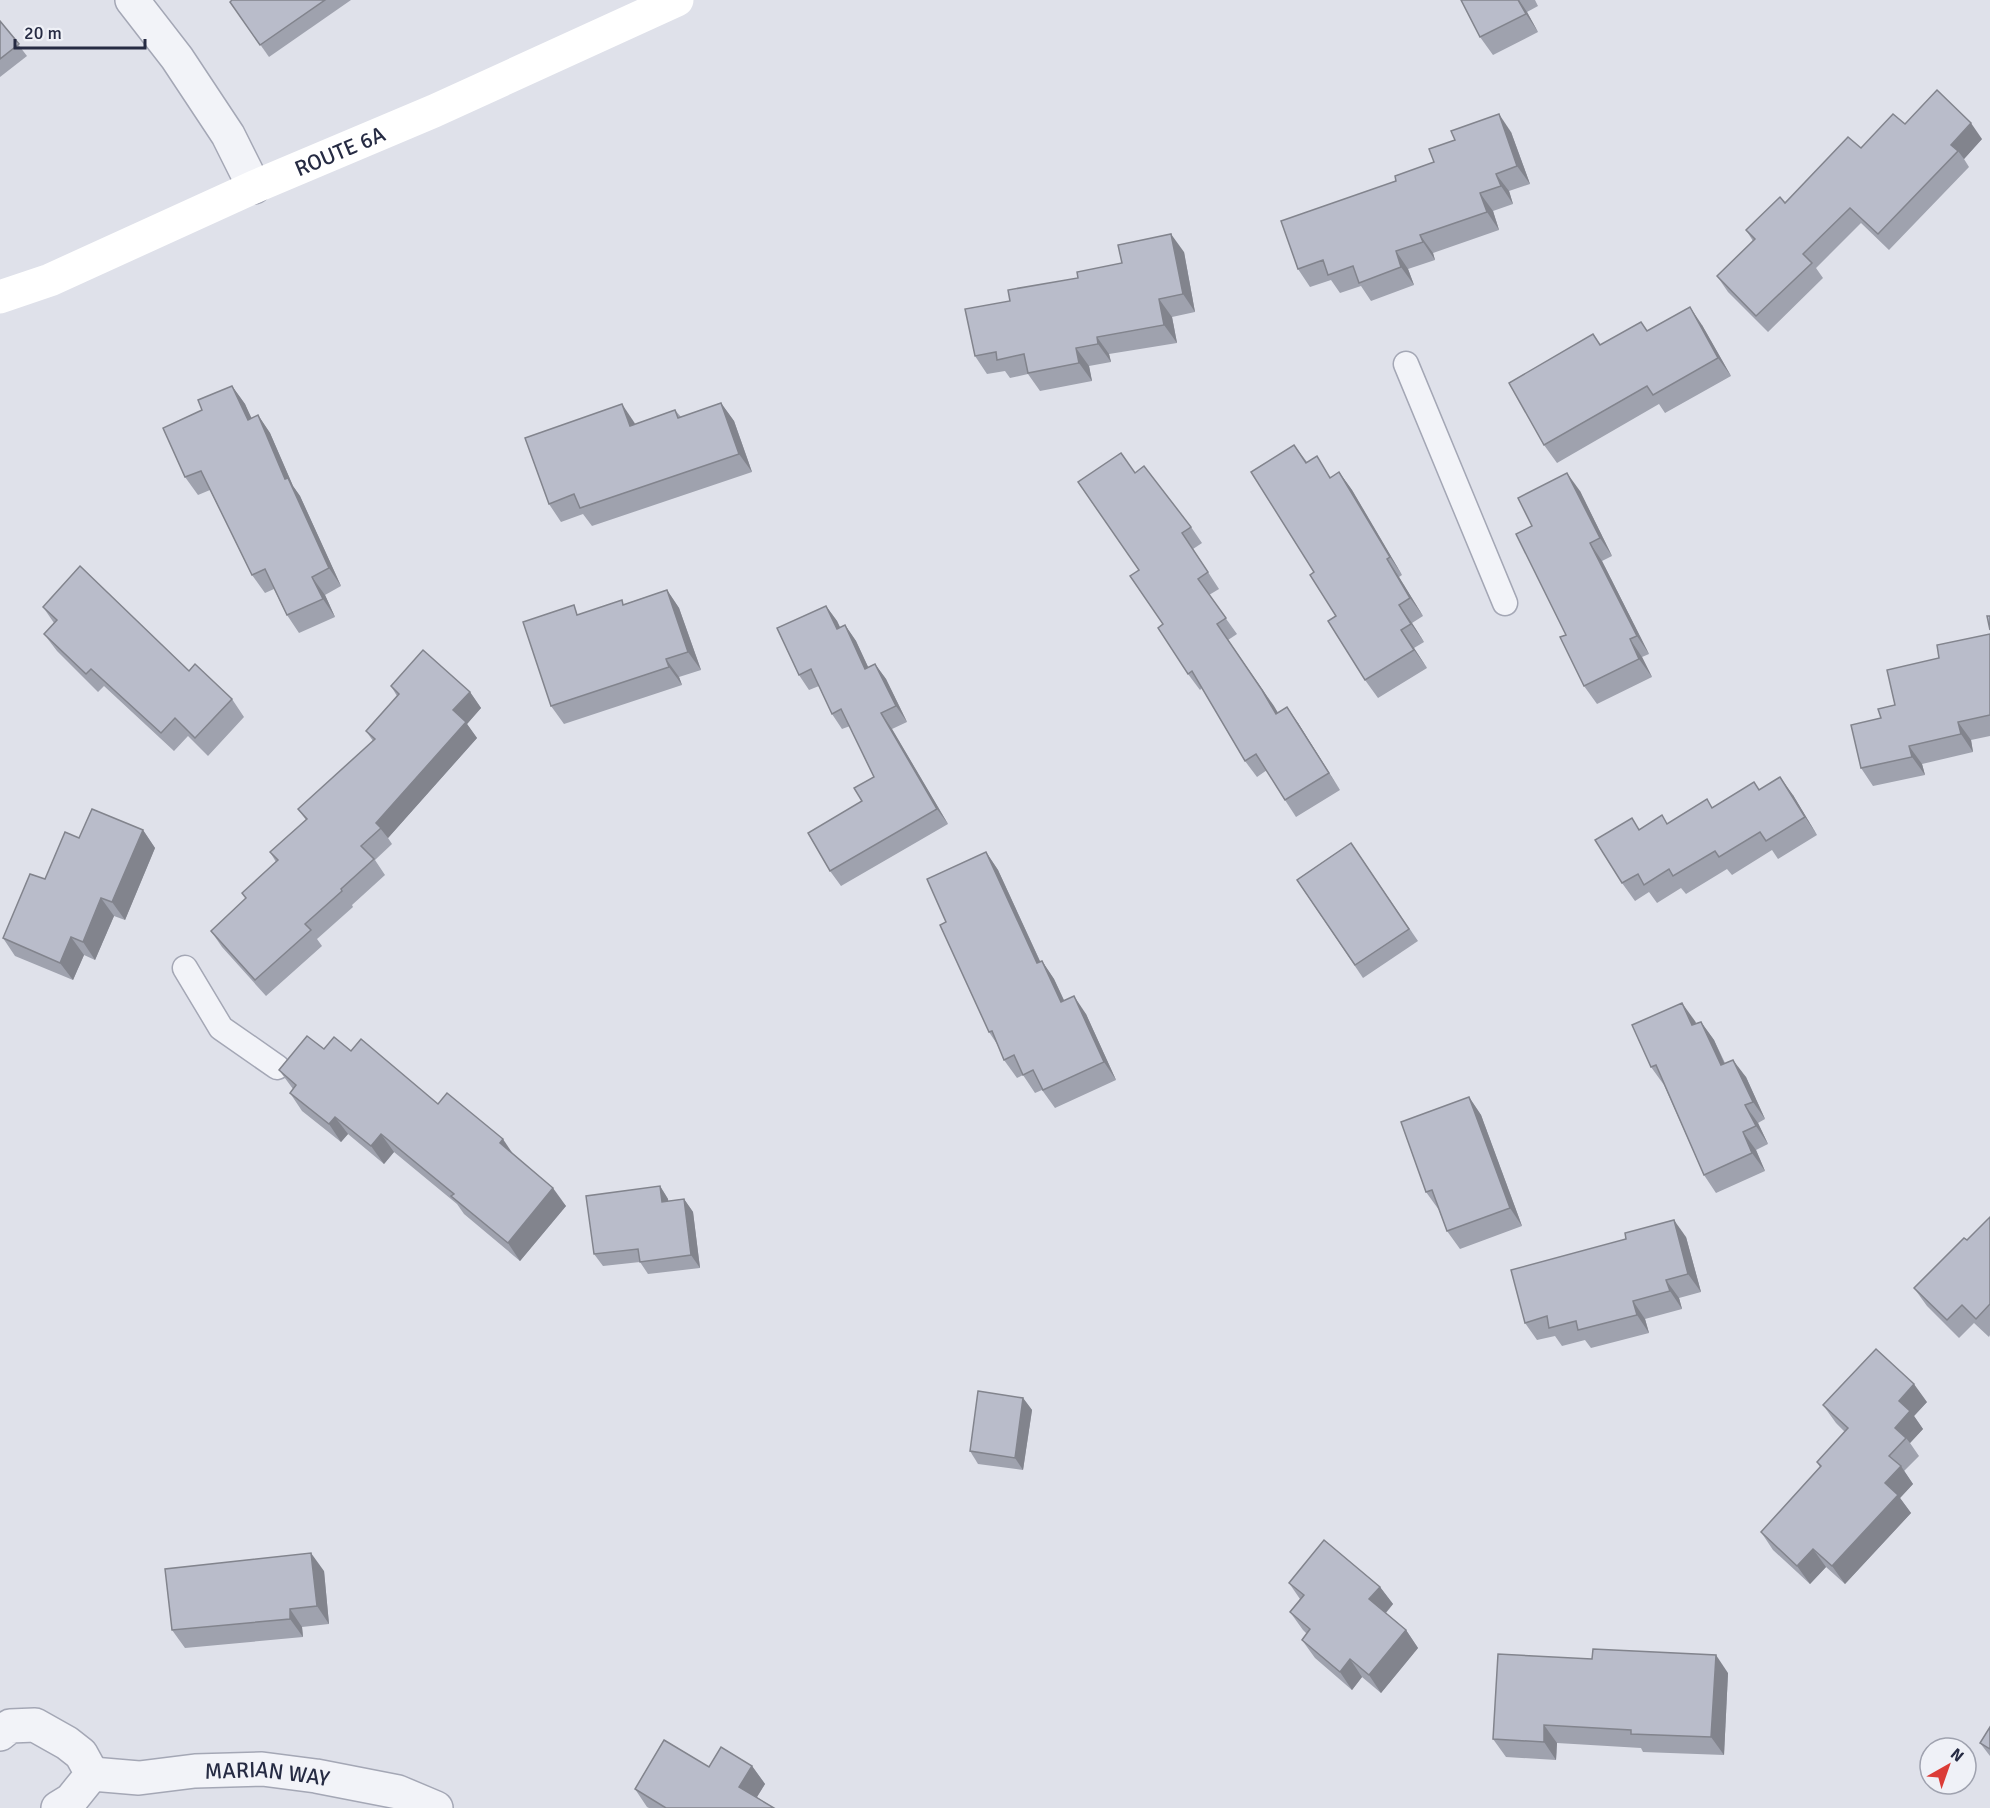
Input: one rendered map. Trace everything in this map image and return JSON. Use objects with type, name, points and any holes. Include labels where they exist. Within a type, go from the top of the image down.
[{"type":"main road","name":"ROUTE 6A","points":[[0,297],[50,280],[254,187],[434,111],[677,0]]},
{"type":"street","points":[[132,0],[177,58],[228,135],[254,187]]},
{"type":"street","points":[[0,1734],[10,1726],[35,1725],[67,1743],[81,1754],[92,1774],[71,1800],[58,1808]]},
{"type":"street","name":"MARIAN WAY","points":[[92,1774],[139,1778],[195,1771],[262,1769],[316,1776],[398,1792],[436,1808]]},
{"type":"lane","points":[[1406,364],[1505,603]]},
{"type":"lane","points":[[185,968],[221,1028],[277,1067]]},
{"type":"building","points":[[232,0],[325,0],[260,45],[230,2]]},
{"type":"building","points":[[1461,0],[1518,0],[1526,14],[1480,37]]},
{"type":"building","points":[[0,21],[19,44],[0,59]]},
{"type":"building","points":[[1937,90],[1971,123],[1951,145],[1958,151],[1878,234],[1850,208],[1803,254],[1812,263],[1756,316],[1717,276],[1755,239],[1746,230],[1780,197],[1785,203],[1848,137],[1861,148],[1893,114],[1905,124]]},
{"type":"building","points":[[1499,114],[1517,166],[1496,174],[1501,186],[1480,193],[1487,212],[1420,235],[1423,242],[1396,251],[1401,267],[1359,283],[1353,266],[1328,275],[1323,260],[1298,269],[1281,221],[1396,181],[1395,176],[1434,162],[1429,149],[1455,140],[1451,131]]},
{"type":"building","points":[[1171,234],[1183,294],[1159,299],[1164,325],[1097,337],[1098,344],[1076,348],[1079,363],[1028,373],[1024,354],[997,360],[996,352],[975,356],[965,309],[1010,301],[1008,290],[1078,278],[1077,272],[1122,263],[1118,245]]},
{"type":"building","points":[[1690,307],[1718,358],[1653,395],[1647,386],[1544,445],[1509,383],[1593,334],[1600,345],[1641,322],[1647,331]]},
{"type":"building","points":[[232,386],[248,420],[258,415],[285,479],[288,478],[329,568],[312,577],[323,599],[287,615],[265,569],[252,575],[201,471],[185,477],[163,428],[202,410],[198,400]]},
{"type":"building","points":[[721,403],[739,454],[580,508],[574,494],[549,504],[525,438],[622,404],[630,426],[675,410],[678,418]]},
{"type":"building","points":[[1294,445],[1306,463],[1317,456],[1330,478],[1339,472],[1390,557],[1387,559],[1410,598],[1399,605],[1411,624],[1401,630],[1414,650],[1365,680],[1328,621],[1336,616],[1310,575],[1314,572],[1251,472]]},
{"type":"building","points":[[1121,453],[1135,473],[1144,466],[1191,527],[1182,533],[1208,572],[1198,579],[1226,618],[1217,624],[1276,714],[1287,707],[1329,773],[1285,800],[1256,754],[1245,761],[1192,671],[1188,674],[1158,628],[1163,624],[1130,576],[1139,570],[1078,482]]},
{"type":"building","points":[[1567,473],[1600,538],[1590,543],[1637,636],[1630,639],[1639,659],[1584,686],[1560,637],[1566,635],[1516,534],[1532,526],[1518,498]]},
{"type":"building","points":[[80,566],[189,671],[195,664],[232,699],[195,738],[175,718],[161,733],[91,669],[86,674],[44,634],[57,620],[43,607]]},
{"type":"building","points":[[667,590],[688,652],[666,659],[669,667],[551,706],[523,622],[574,605],[577,615],[622,600],[623,605]]},
{"type":"building","points":[[826,606],[837,629],[845,625],[865,669],[875,664],[896,706],[881,713],[937,809],[830,871],[808,833],[862,801],[854,788],[874,777],[841,709],[832,714],[811,669],[799,675],[777,628]]},
{"type":"building","points":[[1990,634],[1990,715],[1958,722],[1961,734],[1909,746],[1912,757],[1861,768],[1851,725],[1881,718],[1878,709],[1895,705],[1887,670],[1939,658],[1937,645]]},
{"type":"building","points":[[423,650],[470,692],[453,710],[466,722],[376,823],[381,828],[361,846],[374,859],[305,924],[311,930],[255,980],[211,931],[246,898],[242,893],[278,860],[270,852],[307,819],[298,809],[375,739],[366,731],[399,694],[391,686]]},
{"type":"building","points":[[1780,777],[1805,817],[1766,841],[1760,832],[1719,857],[1715,851],[1673,876],[1669,869],[1644,885],[1638,874],[1622,883],[1595,840],[1632,818],[1639,830],[1662,815],[1667,824],[1707,799],[1712,808],[1754,782],[1759,790]]},
{"type":"building","points":[[92,809],[143,830],[112,902],[101,898],[83,942],[71,937],[60,963],[3,938],[30,874],[45,879],[65,832],[79,838]]},
{"type":"building","points":[[1351,843],[1409,929],[1355,965],[1297,880]]},
{"type":"building","points":[[986,852],[1037,963],[1042,961],[1061,1002],[1074,996],[1104,1062],[1043,1090],[1033,1070],[1023,1075],[1014,1055],[1004,1060],[940,925],[946,922],[927,879]]},
{"type":"building","points":[[1682,1003],[1692,1025],[1701,1022],[1721,1065],[1733,1060],[1753,1102],[1745,1105],[1756,1126],[1743,1132],[1752,1153],[1704,1175],[1656,1065],[1651,1067],[1632,1025]]},
{"type":"building","points":[[307,1036],[324,1049],[334,1037],[351,1051],[361,1039],[438,1104],[447,1093],[503,1139],[500,1143],[553,1188],[508,1243],[451,1196],[454,1194],[381,1134],[371,1146],[335,1117],[329,1124],[290,1093],[296,1085],[279,1070]]},
{"type":"building","points":[[1469,1097],[1510,1208],[1447,1231],[1432,1190],[1426,1192],[1401,1122]]},
{"type":"building","points":[[660,1186],[662,1202],[684,1199],[691,1255],[640,1262],[638,1249],[594,1254],[586,1196]]},
{"type":"building","points":[[1990,1217],[1990,1304],[1976,1319],[1962,1305],[1947,1320],[1914,1288],[1964,1238],[1967,1240]]},
{"type":"building","points":[[1674,1220],[1688,1274],[1666,1280],[1670,1291],[1633,1301],[1637,1315],[1578,1330],[1576,1321],[1549,1328],[1547,1316],[1525,1323],[1511,1270],[1626,1239],[1625,1233]]},
{"type":"building","points":[[1876,1349],[1914,1384],[1899,1401],[1910,1411],[1895,1428],[1906,1438],[1889,1456],[1901,1466],[1885,1483],[1898,1495],[1832,1566],[1813,1549],[1797,1566],[1761,1532],[1821,1466],[1817,1462],[1848,1428],[1823,1405]]},
{"type":"building","points":[[978,1391],[1023,1398],[1015,1458],[970,1451]]},
{"type":"building","points":[[1324,1540],[1380,1587],[1369,1599],[1406,1630],[1369,1675],[1350,1659],[1340,1672],[1302,1640],[1310,1629],[1290,1612],[1304,1595],[1289,1583]]},
{"type":"building","points":[[311,1553],[317,1606],[290,1609],[290,1619],[172,1630],[165,1569]]},
{"type":"building","points":[[1593,1649],[1716,1655],[1711,1737],[1631,1734],[1631,1730],[1544,1725],[1544,1742],[1493,1739],[1498,1654],[1592,1659]]},
{"type":"building","points":[[1990,1727],[1990,1749],[1980,1743]]},
{"type":"building","points":[[664,1740],[709,1767],[721,1747],[752,1766],[739,1787],[774,1808],[666,1808],[635,1789]]}]
